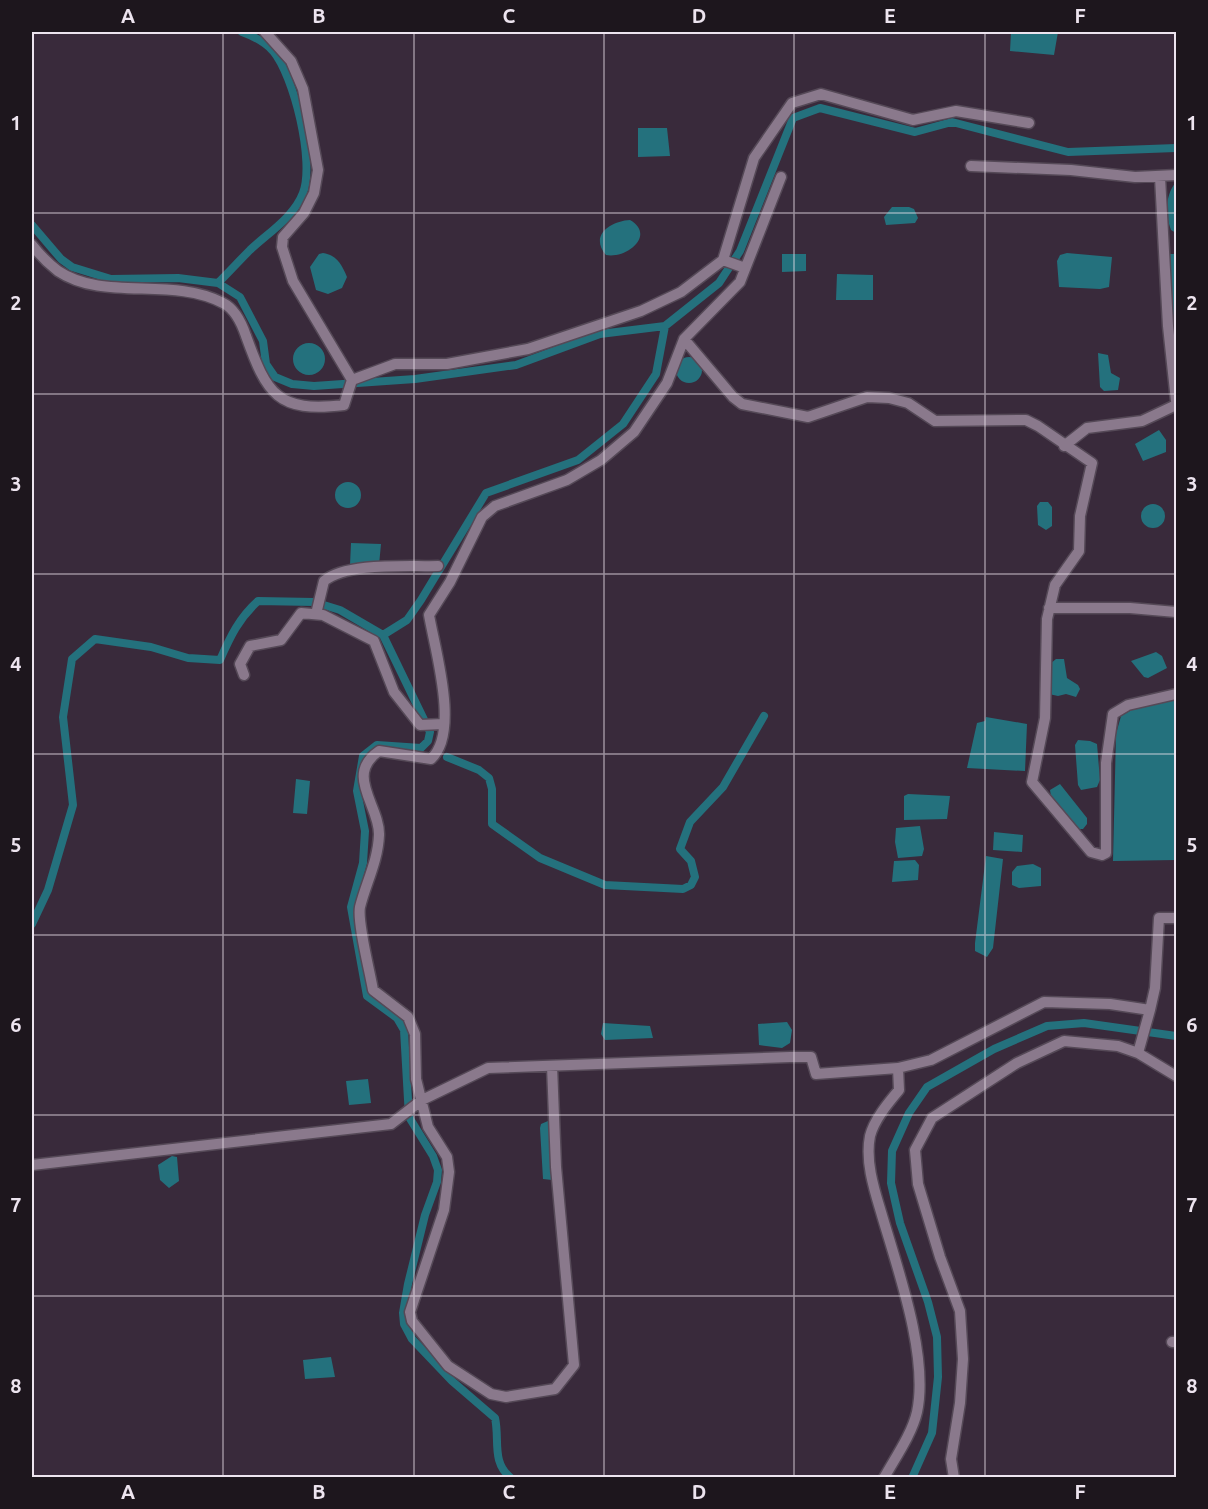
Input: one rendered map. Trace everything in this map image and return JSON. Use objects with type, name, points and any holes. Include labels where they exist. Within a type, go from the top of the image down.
[{"type":"street","points":[[32,245],[58,271],[81,281],[124,287],[175,289],[204,294],[226,304],[242,325],[264,381],[284,401],[325,407],[344,405],[352,380],[293,281],[282,247],[283,237],[304,213],[314,193],[318,170],[303,89],[291,61],[265,32]]},
{"type":"street","points":[[352,380],[395,364],[447,364],[528,349],[641,311],[681,292],[723,260],[754,158],[792,103],[821,94],[913,120],[956,111],[1029,123]]},
{"type":"street","points":[[971,166],[1160,177],[1176,175]]},
{"type":"street","points":[[552,1066],[558,1188],[574,1365],[555,1389],[506,1397],[491,1394],[448,1366],[412,1321],[410,1312],[444,1210],[449,1172],[447,1157],[428,1127],[420,1102],[416,1079],[415,1034],[408,1017],[373,990],[359,910],[375,862],[379,832],[364,782],[369,758],[379,751],[430,759],[439,752],[443,742],[444,697],[429,615],[450,582],[482,517],[495,506],[567,480],[602,460],[634,432],[667,383],[684,339],[709,311],[735,288],[781,177]]},
{"type":"street","points":[[1064,446],[1087,428],[1142,421],[1176,403],[1168,326],[1160,177]]},
{"type":"street","points":[[723,260],[745,268]]},
{"type":"street","points":[[684,339],[733,397],[742,404],[808,417],[834,410],[859,399],[889,398],[908,403],[936,421],[1026,420],[1092,464],[1080,516],[1079,551],[1055,585],[1049,608],[1045,718],[1032,782],[1091,852],[1102,855],[1106,853],[1106,763],[1113,714],[1128,705],[1176,694]]},
{"type":"street","points":[[316,614],[324,581],[334,575],[359,570],[438,566]]},
{"type":"street","points":[[1049,608],[1118,608],[1176,612]]},
{"type":"street","points":[[244,675],[240,664],[250,646],[281,640],[301,613],[316,614],[374,640],[393,692],[420,725],[443,724]]},
{"type":"street","points":[[1138,1053],[1155,988],[1159,918],[1176,918]]},
{"type":"street","points":[[32,1165],[339,1128],[391,1124],[420,1102],[488,1068],[790,1057],[811,1057],[816,1074],[898,1068],[932,1060],[1044,1002],[1110,1005],[1150,1010]]},
{"type":"street","points":[[954,1478],[951,1459],[960,1403],[963,1359],[960,1311],[940,1257],[918,1184],[915,1150],[932,1118],[1017,1064],[1064,1041],[1118,1046],[1138,1053],[1176,1076]]},
{"type":"street","points":[[884,1478],[917,1413],[918,1384],[917,1348],[904,1286],[872,1183],[870,1136],[885,1105],[899,1090],[898,1068]]},
{"type":"water","points":[[1011,32],[1058,32],[1054,55],[1010,51]]},
{"type":"water","points":[[638,128],[667,128],[670,156],[638,157]]},
{"type":"water","points":[[1176,182],[1176,233],[1171,230],[1167,212],[1168,199]]},
{"type":"water","points":[[892,207],[914,209],[918,218],[915,223],[886,225],[884,217]]},
{"type":"water","points":[[630,220],[640,232],[636,245],[622,253],[606,255],[601,248],[600,241],[604,230],[616,223]]},
{"type":"water","points":[[323,253],[338,261],[347,277],[342,288],[328,294],[316,290],[310,267],[319,254]]},
{"type":"water","points":[[1067,253],[1112,257],[1109,287],[1100,289],[1059,287],[1057,261],[1060,255]]},
{"type":"water","points":[[782,254],[806,254],[806,271],[782,272]]},
{"type":"water","points":[[1169,254],[1176,254],[1176,349],[1173,346]]},
{"type":"water","points":[[837,274],[873,275],[873,300],[836,300]]},
{"type":"water","points":[[309,343],[321,347],[325,359],[321,371],[309,375],[297,371],[293,359],[297,347]]},
{"type":"water","points":[[1098,353],[1108,355],[1111,373],[1120,378],[1118,390],[1104,391],[1100,387]]},
{"type":"water","points":[[689,357],[698,361],[702,370],[698,379],[689,383],[680,379],[676,370],[680,361]]},
{"type":"water","points":[[1159,430],[1166,440],[1166,452],[1143,461],[1135,444]]},
{"type":"water","points":[[348,482],[357,486],[361,495],[357,504],[348,508],[339,504],[335,495],[339,486]]},
{"type":"water","points":[[1040,502],[1048,502],[1052,507],[1052,526],[1046,530],[1038,525],[1037,506]]},
{"type":"water","points":[[1153,504],[1161,508],[1165,516],[1161,524],[1153,528],[1145,524],[1141,516],[1145,508]]},
{"type":"water","points":[[351,543],[381,544],[379,565],[350,565]]},
{"type":"water","points":[[1156,652],[1162,656],[1167,668],[1148,678],[1144,677],[1131,661]]},
{"type":"water","points":[[1056,659],[1064,659],[1067,678],[1078,685],[1080,689],[1076,697],[1066,694],[1058,696],[1049,694],[1050,664]]},
{"type":"water","points":[[1176,699],[1176,860],[1113,861],[1116,734],[1121,716],[1135,708]]},
{"type":"water","points":[[986,717],[1027,724],[1025,771],[967,768],[977,723],[985,721]]},
{"type":"water","points":[[1078,740],[1097,744],[1100,780],[1097,787],[1081,790],[1078,785],[1075,745]]},
{"type":"water","points":[[296,779],[310,781],[307,814],[293,813]]},
{"type":"water","points":[[1060,784],[1087,818],[1087,824],[1083,829],[1079,829],[1051,796],[1050,790]]},
{"type":"water","points":[[908,794],[950,796],[947,819],[904,820],[904,796]]},
{"type":"water","points":[[920,826],[924,849],[922,856],[898,858],[895,842],[896,828]]},
{"type":"water","points":[[994,832],[1023,835],[1022,852],[993,850]]},
{"type":"water","points":[[986,856],[1003,859],[993,948],[987,957],[975,951]]},
{"type":"water","points":[[915,860],[919,865],[918,880],[892,882],[894,861]]},
{"type":"water","points":[[1033,864],[1041,868],[1041,886],[1019,888],[1012,885],[1012,872],[1017,866]]},
{"type":"water","points":[[787,1022],[792,1030],[790,1043],[782,1048],[759,1045],[758,1024]]},
{"type":"water","points":[[603,1023],[650,1026],[653,1038],[605,1040],[601,1034]]},
{"type":"water","points":[[368,1079],[371,1103],[349,1105],[346,1081]]},
{"type":"water","points":[[550,1122],[552,1180],[543,1179],[540,1128],[541,1124]]},
{"type":"water","points":[[172,1156],[177,1157],[179,1181],[169,1188],[160,1180],[158,1165]]},
{"type":"water","points":[[331,1357],[335,1377],[305,1379],[303,1360]]},
{"type":"waterway","points":[[32,225],[61,259],[72,267],[111,279],[178,278],[218,283],[293,210],[303,193],[306,179],[304,141],[288,79],[273,51],[259,40],[242,32]]},
{"type":"waterway","points":[[218,283],[240,297],[263,341],[266,364],[275,377],[292,384],[314,386],[415,379],[516,365],[600,334],[665,326],[719,283],[740,251],[793,118],[820,108],[915,132],[952,122],[1068,152],[1176,148]]},
{"type":"waterway","points":[[383,635],[407,620],[486,493],[578,460],[623,424],[656,374],[665,326]]},
{"type":"waterway","points":[[32,924],[48,890],[73,805],[63,717],[72,659],[95,639],[151,647],[188,658],[220,660],[227,643],[245,614],[258,601],[314,602],[340,610],[383,635],[430,732],[428,741],[421,748],[377,745],[363,756],[357,791],[365,831],[363,863],[351,907],[367,996],[397,1018],[404,1030],[409,1117],[433,1156],[438,1170],[437,1182],[425,1215],[408,1284],[403,1313],[404,1324],[412,1339],[452,1381],[495,1418],[498,1458],[511,1478]]},
{"type":"waterway","points":[[447,757],[479,770],[489,778],[492,789],[492,824],[540,858],[605,885],[683,889],[691,885],[695,877],[691,861],[680,849],[690,822],[723,787],[764,716]]},
{"type":"waterway","points":[[912,1478],[932,1433],[938,1377],[937,1337],[928,1302],[900,1223],[891,1183],[892,1151],[909,1113],[927,1087],[994,1049],[1047,1026],[1084,1023],[1176,1036]]}]
